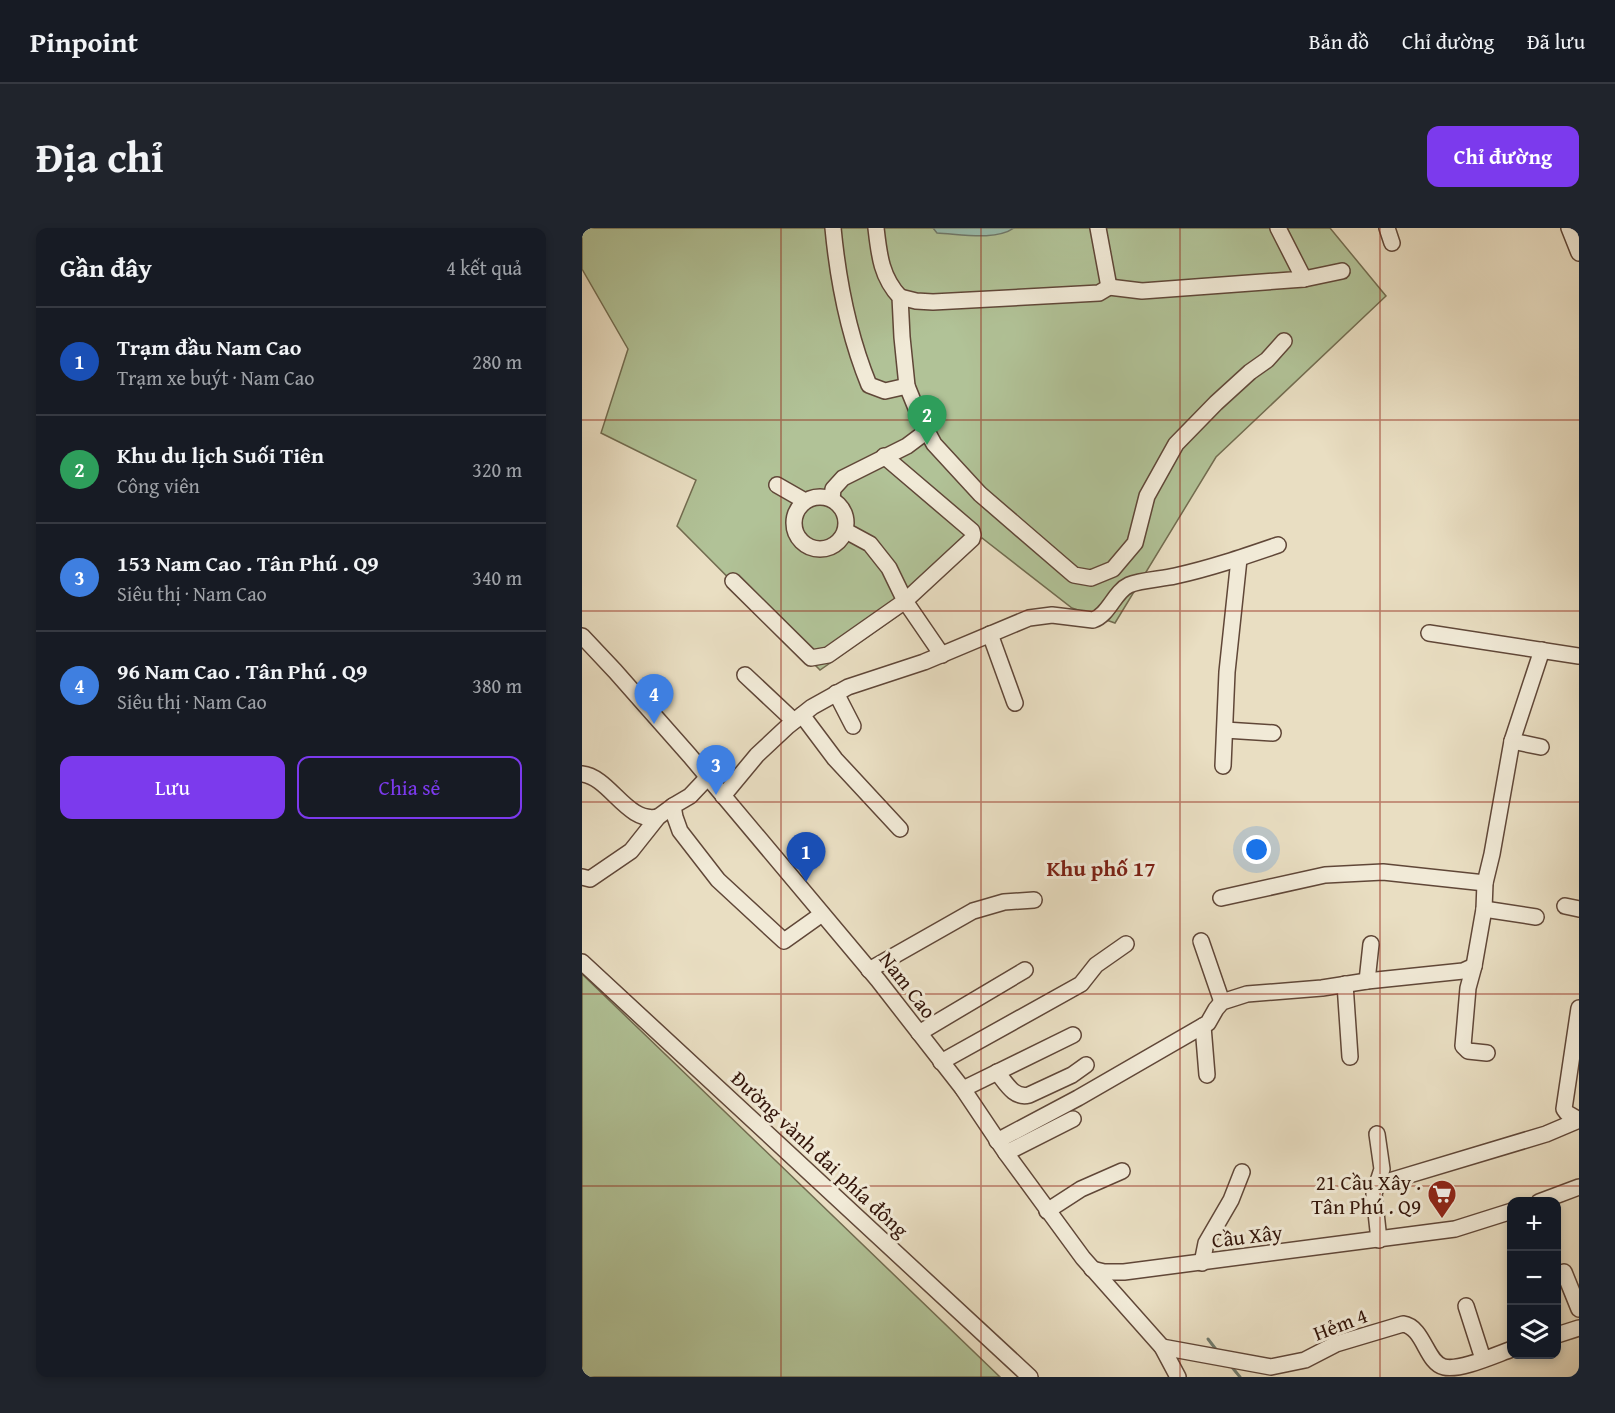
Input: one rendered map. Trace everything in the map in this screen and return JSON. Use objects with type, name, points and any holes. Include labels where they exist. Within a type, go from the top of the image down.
[{"type":"street","points":[[833,228],[845,307],[869,385],[885,391],[907,386]]},
{"type":"street","points":[[876,228],[879,256],[892,288],[900,297],[933,303],[1099,293],[1109,287],[1142,291],[1304,279],[1342,271]]},
{"type":"street","points":[[1098,228],[1109,287]]},
{"type":"street","points":[[1278,228],[1304,279]]},
{"type":"street","points":[[1387,228],[1392,243]]},
{"type":"street","points":[[1570,231],[1579,254]]},
{"type":"street","points":[[900,297],[907,386],[934,444],[980,494],[1074,575],[1091,578],[1113,569],[1135,543],[1147,496],[1176,444],[1216,403],[1267,360],[1284,341]]},
{"type":"street","points":[[832,499],[833,489],[843,478],[907,446],[927,431]]},
{"type":"street","points":[[733,581],[811,658],[828,655],[905,601],[972,539],[973,535],[972,531],[884,456]]},
{"type":"street","points":[[777,485],[805,501]]},
{"type":"street","points":[[813,497],[832,499],[844,512],[847,521],[842,539],[826,549],[817,550],[808,547],[795,534],[794,516],[798,507],[813,497]]},
{"type":"street","points":[[846,531],[870,544],[889,568],[905,601],[942,655]]},
{"type":"street","points":[[723,796],[757,755],[798,718],[812,707],[848,687],[942,655],[1029,618],[1052,615],[1093,620],[1100,618],[1130,584],[1219,566],[1278,545]]},
{"type":"street","points":[[1223,766],[1227,672],[1239,559]]},
{"type":"street","points":[[1429,633],[1579,656]]},
{"type":"street","points":[[990,634],[1015,703]]},
{"type":"street","name":"Nam Cao","points":[[582,636],[708,777],[869,970],[963,1089],[1047,1211],[1092,1269],[1162,1347],[1178,1377]]},
{"type":"street","points":[[1487,1053],[1468,1051],[1464,1048],[1468,988],[1474,966],[1484,909],[1485,883],[1512,741],[1542,650]]},
{"type":"street","points":[[745,675],[798,718],[900,829]]},
{"type":"street","points":[[836,693],[853,726]]},
{"type":"street","points":[[1225,730],[1273,733]]},
{"type":"street","points":[[1512,741],[1541,747]]},
{"type":"street","points":[[582,774],[592,777],[645,818],[658,817]]},
{"type":"street","points":[[582,877],[590,879],[631,851],[658,817],[690,796],[708,777]]},
{"type":"street","points":[[600,795],[618,798]]},
{"type":"street","points":[[673,806],[680,831],[718,880],[784,941],[822,914]]},
{"type":"street","points":[[1221,898],[1325,875],[1383,872],[1485,883]]},
{"type":"street","points":[[869,970],[973,911],[1004,902],[1034,900]]},
{"type":"street","points":[[1484,909],[1536,917]]},
{"type":"street","points":[[1201,941],[1222,1002]]},
{"type":"street","points":[[941,1062],[1081,984],[1096,965],[1126,944]]},
{"type":"street","points":[[1367,981],[1371,944]]},
{"type":"street","name":"Đường vành đai phía đông","points":[[582,962],[1030,1377]]},
{"type":"street","points":[[1002,1147],[1078,1098],[1208,1023],[1222,1002],[1247,994],[1463,971],[1474,966]]},
{"type":"street","points":[[919,1033],[1025,970]]},
{"type":"street","points":[[1345,984],[1350,1057]]},
{"type":"street","points":[[1579,1008],[1564,1108],[1567,1113],[1579,1120]]},
{"type":"street","points":[[1203,1026],[1207,1075]]},
{"type":"street","points":[[963,1089],[1073,1035]]},
{"type":"street","points":[[997,1072],[1013,1092],[1022,1097],[1072,1075],[1086,1065]]},
{"type":"street","points":[[1002,1147],[1073,1119]]},
{"type":"street","points":[[1376,1185],[1546,1134],[1579,1120]]},
{"type":"street","points":[[1377,1134],[1382,1169],[1374,1194],[1379,1240]]},
{"type":"street","points":[[1047,1211],[1081,1189],[1122,1171]]},
{"type":"street","points":[[1202,1263],[1206,1243],[1231,1200],[1242,1172]]},
{"type":"street","points":[[1552,1197],[1579,1187]]},
{"type":"street","name":"Cầu Xây","points":[[1092,1269],[1104,1272],[1124,1272],[1379,1240],[1455,1229],[1507,1213]]},
{"type":"street","points":[[1564,1272],[1579,1309]]},
{"type":"street","points":[[1466,1306],[1483,1359]]},
{"type":"street","name":"Hẻm 4","points":[[1162,1347],[1234,1360],[1274,1372],[1305,1360],[1336,1344],[1403,1324],[1411,1327],[1439,1365],[1455,1372],[1507,1351]]},
{"type":"street","points":[[1561,1334],[1579,1328]]},
{"type":"shaded area","points":[[582,228],[1330,228],[1386,296],[1216,457],[1115,623],[1072,608],[982,538],[902,613],[820,670],[677,526],[696,480],[601,433],[628,349],[582,269]]},
{"type":"shaded area","points":[[933,228],[1014,228],[998,234],[977,236],[937,233]]},
{"type":"shaded area","points":[[582,974],[1000,1377],[582,1377]]},
{"type":"waterway","points":[[1208,1339],[1218,1352]]},
{"type":"waterway","points":[[1231,1366],[1240,1377]]},
{"type":"place","name":"Khu du lịch Suối Tiên","points":[[927,445]]},
{"type":"place","name":"96 Nam Cao . Tân Phú . Q9","points":[[654,724]]},
{"type":"place","name":"153 Nam Cao . Tân Phú . Q9","points":[[716,795]]},
{"type":"place","name":"Trạm đầu Nam Cao","points":[[806,882]]},
{"type":"place","name":"21 Cầu Xây . Tân Phú . Q9","points":[[1442,1220]]},
{"type":"district","name":"Khu phố 17","points":[[1101,868]]}]
